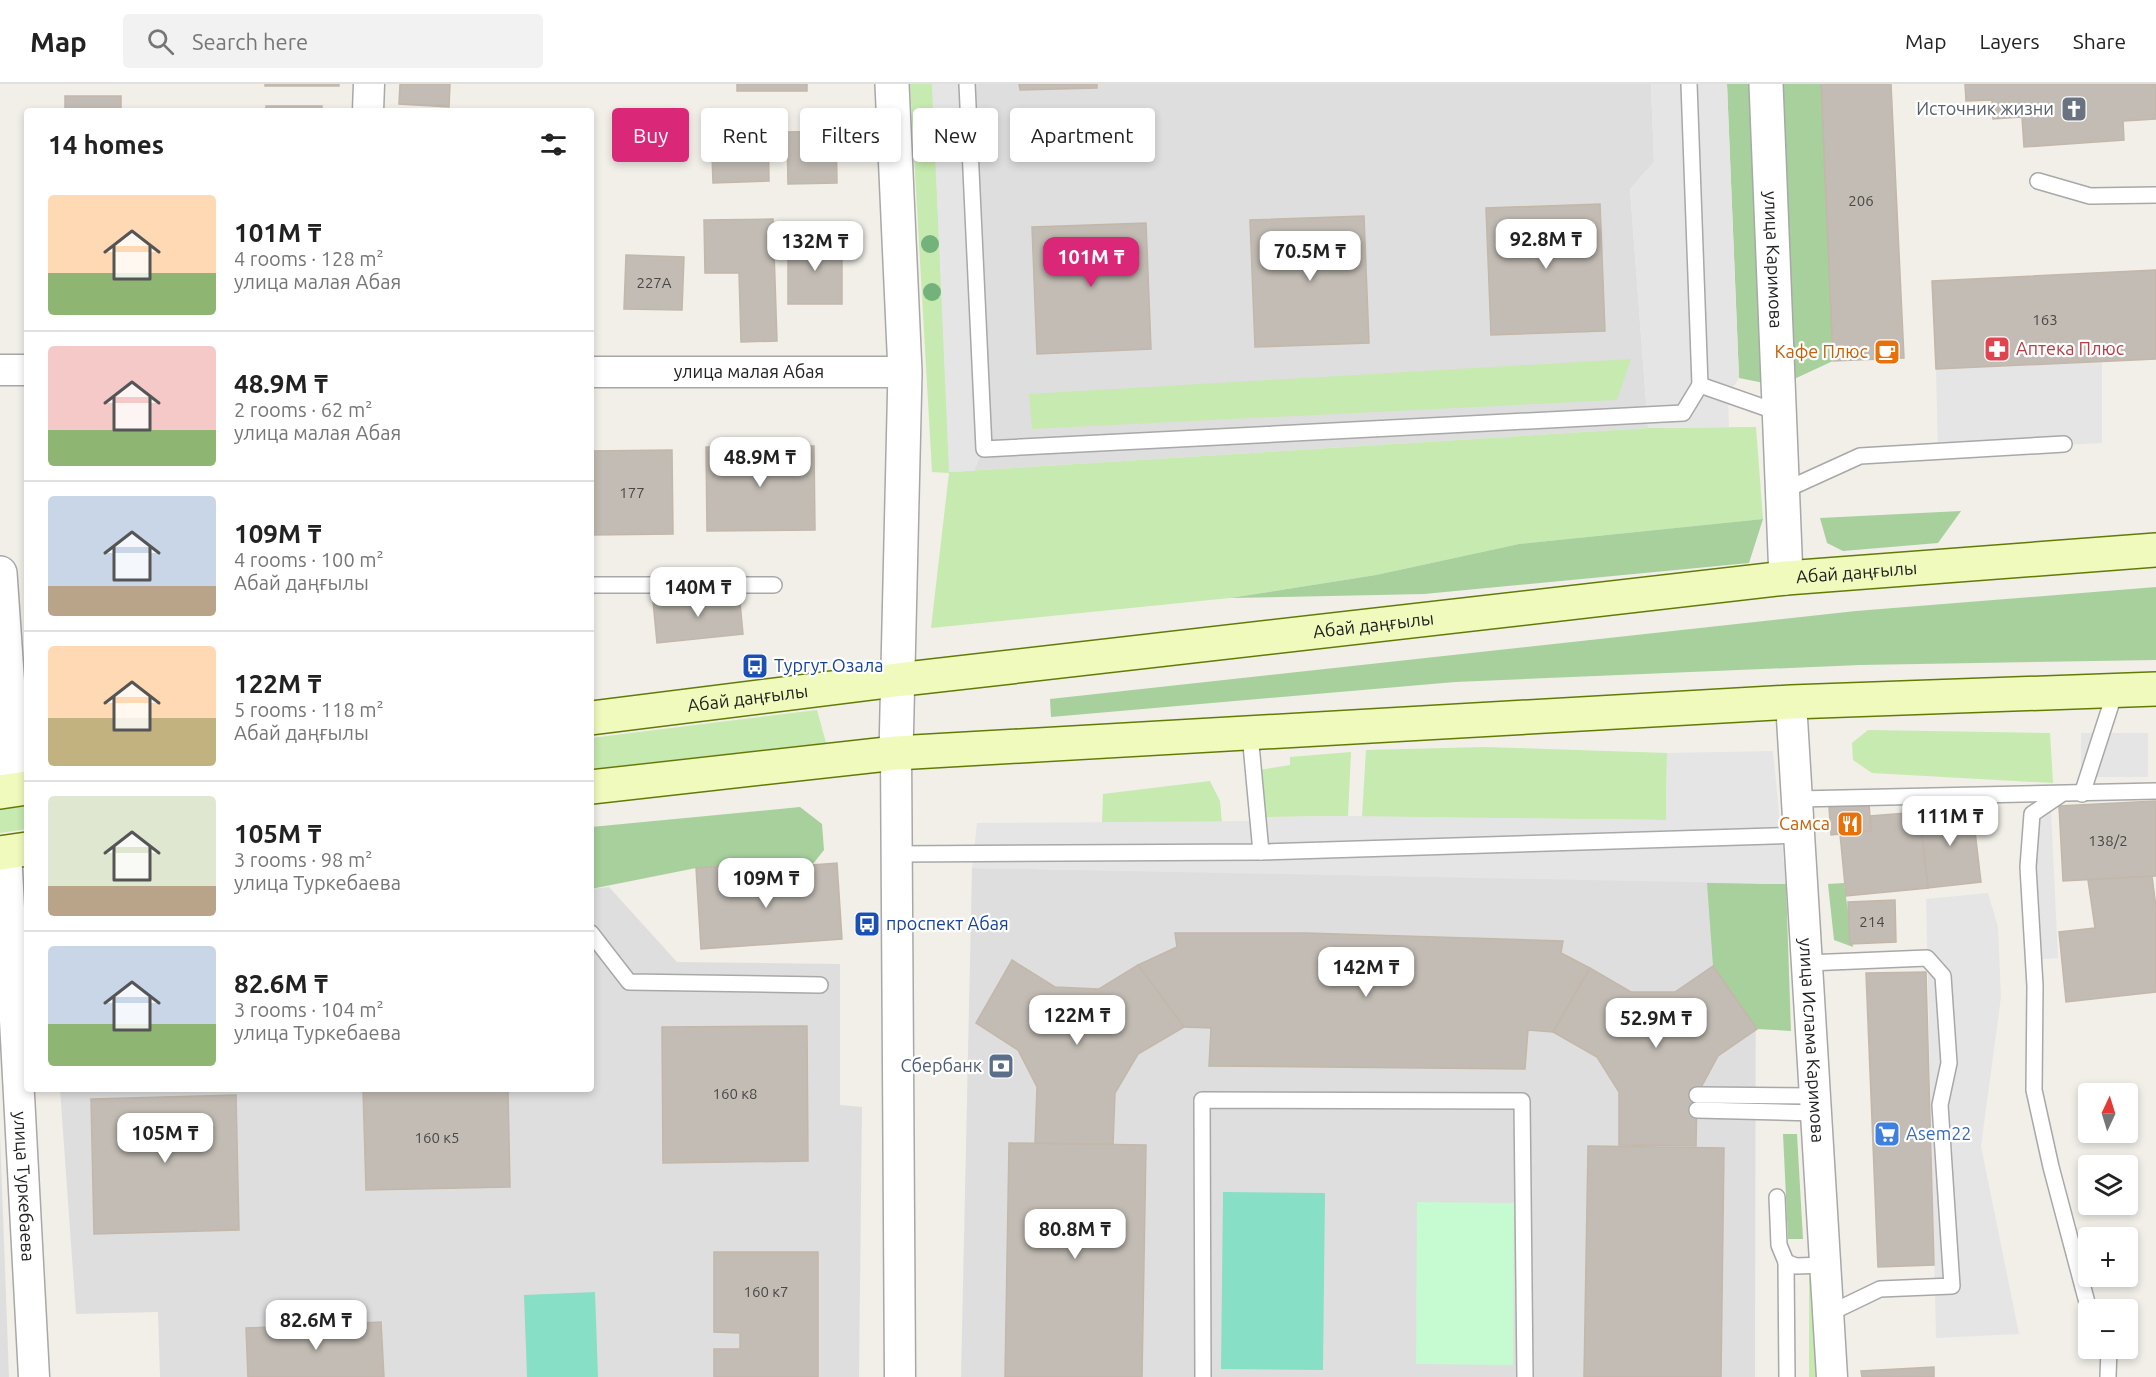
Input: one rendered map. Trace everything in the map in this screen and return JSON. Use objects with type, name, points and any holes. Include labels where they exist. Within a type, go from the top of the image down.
[{"type":"main road","name":"Абай даңғылы","points":[[594,718],[896,680],[1786,578],[2156,550]]},
{"type":"main road","points":[[594,787],[896,753],[1791,702],[2156,689]]},
{"type":"street","points":[[368,108],[369,84]]},
{"type":"street","points":[[892,84],[904,372],[896,680],[900,1377]]},
{"type":"street","name":"улица Каримова","points":[[1766,84],[1786,578]]},
{"type":"street","points":[[0,370],[24,370]]},
{"type":"street","name":"улица малая Абая","points":[[594,372],[904,372]]},
{"type":"street","points":[[0,573],[14,790]]},
{"type":"street","name":"улица Ислама Каримова","points":[[1791,702],[1832,1377]]},
{"type":"street","name":"улица Туркебаева","points":[[11,851],[13,960],[34,1377]]},
{"type":"lane","points":[[967,84],[984,449],[1683,413],[1700,385],[1689,84]]},
{"type":"lane","points":[[2038,181],[2090,196],[2156,195]]},
{"type":"lane","points":[[1700,385],[1780,413]]},
{"type":"lane","points":[[1783,491],[1860,456],[2064,444]]},
{"type":"lane","points":[[594,585],[774,585]]},
{"type":"lane","points":[[2082,794],[2116,689]]},
{"type":"lane","points":[[1250,734],[1261,852]]},
{"type":"lane","points":[[1798,799],[2060,795],[2156,791]]},
{"type":"lane","points":[[2060,795],[2032,814],[2028,867],[2035,986],[2034,1090],[2051,1167],[2086,1299]]},
{"type":"lane","points":[[896,854],[1261,852],[1800,835]]},
{"type":"lane","points":[[594,937],[630,982],[820,985]]},
{"type":"lane","points":[[1808,963],[1927,958],[1943,976],[1948,1052],[1940,1105],[1952,1286],[1880,1289],[1828,1314]]},
{"type":"lane","points":[[1203,1377],[1202,1100],[1522,1101],[1525,1377]]},
{"type":"lane","points":[[1697,1102],[1816,1105]]},
{"type":"lane","points":[[1777,1197],[1779,1245],[1786,1262],[1787,1377]]},
{"type":"lane","points":[[1786,1262],[1796,1266],[1825,1265]]},
{"type":"lane","points":[[2108,1377],[2109,1359]]},
{"type":"shaded area","points":[[932,84],[1651,84],[1654,162],[1630,189],[1648,428],[949,472],[935,162],[998,162],[998,108],[933,108]]},
{"type":"shaded area","points":[[932,84],[967,84],[968,108],[933,108]]},
{"type":"shaded area","points":[[1651,84],[1727,84],[1739,378],[1728,395],[1729,427],[1648,428],[1630,189],[1654,162]]},
{"type":"shaded area","points":[[935,162],[971,162],[984,449],[974,471],[949,472]]},
{"type":"shaded area","points":[[2102,362],[2102,443],[1938,452],[1936,369]]},
{"type":"shaded area","points":[[2081,733],[2148,733],[2148,777],[2081,777]]},
{"type":"shaded area","points":[[1773,751],[1786,884],[972,868],[977,823],[1258,821],[1263,817],[1348,816],[1666,820],[1667,753]]},
{"type":"shaded area","points":[[2051,812],[2058,958],[2042,959],[2034,813]]},
{"type":"shaded area","points":[[972,868],[1756,881],[1755,1377],[961,1377]]},
{"type":"shaded area","points":[[609,887],[677,962],[840,964],[840,1105],[862,1107],[859,1377],[160,1377],[158,1312],[76,1314],[60,1092],[594,1092],[594,889]]},
{"type":"shaded area","points":[[1988,893],[1998,927],[2001,997],[1981,1146],[2019,1334],[1936,1338],[1926,899]]},
{"type":"shaded area","points":[[0,1134],[9,1377],[0,1377]]},
{"type":"green space","points":[[910,84],[932,84],[933,108],[913,108],[913,137]]},
{"type":"green space","points":[[1727,84],[1821,84],[1833,361],[1779,386],[1739,378]]},
{"type":"green space","points":[[914,162],[936,162],[950,472],[1648,428],[1756,427],[1763,519],[1519,544],[1376,575],[1230,598],[931,628],[949,473],[932,472]]},
{"type":"green space","points":[[1631,359],[1617,400],[1032,429],[1029,394]]},
{"type":"green space","points":[[1961,511],[1938,543],[1843,551],[1827,543],[1820,518]]},
{"type":"green space","points":[[1763,519],[1749,563],[1424,594],[1230,598],[1376,575],[1519,544]]},
{"type":"green space","points":[[2156,587],[2156,660],[1860,665],[1455,682],[1051,717],[1050,699],[1856,611]]},
{"type":"green space","points":[[817,710],[826,743],[594,769],[594,738]]},
{"type":"green space","points":[[1868,730],[2050,733],[2053,783],[1872,773],[1853,760],[1852,743]]},
{"type":"green space","points":[[1485,747],[1667,753],[1666,820],[1362,817],[1366,750]]},
{"type":"green space","points":[[1351,752],[1348,816],[1263,817],[1259,770],[1290,765],[1290,757]]},
{"type":"green space","points":[[1210,781],[1220,801],[1222,823],[1102,823],[1103,794]]},
{"type":"green space","points":[[24,806],[24,829],[0,833],[0,810]]},
{"type":"green space","points":[[800,807],[822,824],[824,850],[812,865],[696,868],[594,888],[594,827]]},
{"type":"green space","points":[[1707,883],[1786,884],[1791,1031],[1757,1029],[1713,966]]},
{"type":"green space","points":[[1844,883],[1853,947],[1834,940],[1828,884]]},
{"type":"green space","points":[[1783,1134],[1797,1134],[1803,1239],[1788,1239]]},
{"type":"green space","points":[[1223,1192],[1325,1193],[1323,1370],[1221,1369]]},
{"type":"green space","points":[[1417,1202],[1514,1203],[1513,1365],[1416,1364]]},
{"type":"green space","points":[[1826,1276],[1832,1377],[1809,1377],[1809,1277]]},
{"type":"green space","points":[[595,1292],[598,1377],[527,1377],[524,1295]]},
{"type":"building","points":[[265,84],[339,84],[339,86],[265,86]]},
{"type":"building","points":[[400,84],[450,84],[449,107],[399,104]]},
{"type":"building","points":[[737,84],[807,84],[807,91],[737,91]]},
{"type":"building","points":[[1019,84],[1097,84],[1097,88],[1020,90]]},
{"type":"building","points":[[1821,84],[1891,84],[1904,358],[1833,361]]},
{"type":"building","name":"Источник жизни","points":[[1965,84],[2156,84],[2156,119],[2123,121],[2124,140],[2024,147],[2022,117],[1993,119],[1992,100],[1966,101]]},
{"type":"building","points":[[65,96],[121,96],[121,108],[65,108]]},
{"type":"building","points":[[266,106],[322,106],[322,108],[266,108]]},
{"type":"building","points":[[788,132],[800,132],[800,162],[837,162],[837,183],[788,184]]},
{"type":"building","points":[[712,162],[769,162],[769,181],[713,183]]},
{"type":"building","points":[[1600,204],[1605,331],[1491,335],[1486,208]]},
{"type":"building","points":[[1364,216],[1369,343],[1255,347],[1250,220]]},
{"type":"building","points":[[773,219],[777,341],[741,342],[739,273],[705,273],[704,220]]},
{"type":"building","points":[[1146,223],[1151,349],[1037,354],[1032,227]]},
{"type":"building","points":[[842,240],[842,304],[788,304],[788,241]]},
{"type":"building","points":[[626,255],[684,257],[682,310],[624,309]]},
{"type":"building","points":[[2156,270],[2156,359],[1936,369],[1932,281]]},
{"type":"building","points":[[814,446],[815,530],[707,531],[706,447]]},
{"type":"building","points":[[672,450],[673,534],[594,535],[594,451]]},
{"type":"building","points":[[739,592],[743,634],[657,643],[653,601]]},
{"type":"building","points":[[2156,801],[2156,876],[2063,881],[2059,806]]},
{"type":"building","name":"Самса","points":[[1869,803],[1871,831],[1831,835],[1829,807]]},
{"type":"building","points":[[1972,806],[1981,882],[1928,888],[1919,812]]},
{"type":"building","points":[[1919,812],[1928,888],[1846,896],[1840,834],[1871,831],[1870,816]]},
{"type":"building","points":[[837,863],[842,939],[701,949],[696,868],[744,865],[746,890],[814,886],[812,865]]},
{"type":"building","points":[[2152,876],[2156,907],[2156,992],[2066,1002],[2059,932],[2095,928],[2088,880]]},
{"type":"building","points":[[1895,900],[1896,942],[1850,944],[1848,902]]},
{"type":"building","points":[[1175,933],[1306,933],[1563,941],[1561,953],[1590,968],[1553,1032],[1528,1030],[1525,1069],[1209,1066],[1211,1028],[1184,1027],[1138,965],[1177,947]]},
{"type":"building","points":[[1012,960],[1055,987],[1099,989],[1138,965],[1184,1027],[1138,1054],[1115,1093],[1113,1145],[1035,1143],[1037,1087],[1018,1050],[976,1023]]},
{"type":"building","points":[[1713,966],[1757,1029],[1718,1056],[1697,1095],[1696,1146],[1619,1145],[1619,1092],[1597,1057],[1553,1032],[1590,968],[1631,992],[1675,992]]},
{"type":"building","points":[[1926,972],[1934,1265],[1878,1267],[1866,973]]},
{"type":"building","points":[[807,1026],[808,1161],[663,1163],[662,1027]]},
{"type":"building","points":[[363,1092],[508,1092],[510,1187],[366,1190]]},
{"type":"building","points":[[236,1095],[239,1230],[94,1234],[91,1099]]},
{"type":"building","points":[[1009,1143],[1146,1145],[1142,1377],[1005,1377]]},
{"type":"building","points":[[1588,1146],[1724,1148],[1721,1377],[1584,1377]]},
{"type":"building","points":[[714,1252],[818,1252],[818,1377],[714,1377],[714,1349],[740,1349],[740,1333],[714,1332]]},
{"type":"building","points":[[381,1322],[384,1377],[248,1377],[246,1328]]},
{"type":"building","points":[[1934,1367],[1934,1377],[1862,1377],[1861,1371]]},
{"type":"place","name":"Источник жизни","points":[[2074,109]]},
{"type":"place","name":"Аптека Плюс","points":[[1997,349]]},
{"type":"place","name":"Кафе Плюс","points":[[1887,352]]},
{"type":"place","name":"Тургут Озала","points":[[755,666]]},
{"type":"place","name":"Самса","points":[[1850,824]]},
{"type":"place","name":"проспект Абая","points":[[867,924]]},
{"type":"place","name":"Сбербанк","points":[[1001,1066]]},
{"type":"place","name":"Asem22","points":[[1887,1134]]}]
